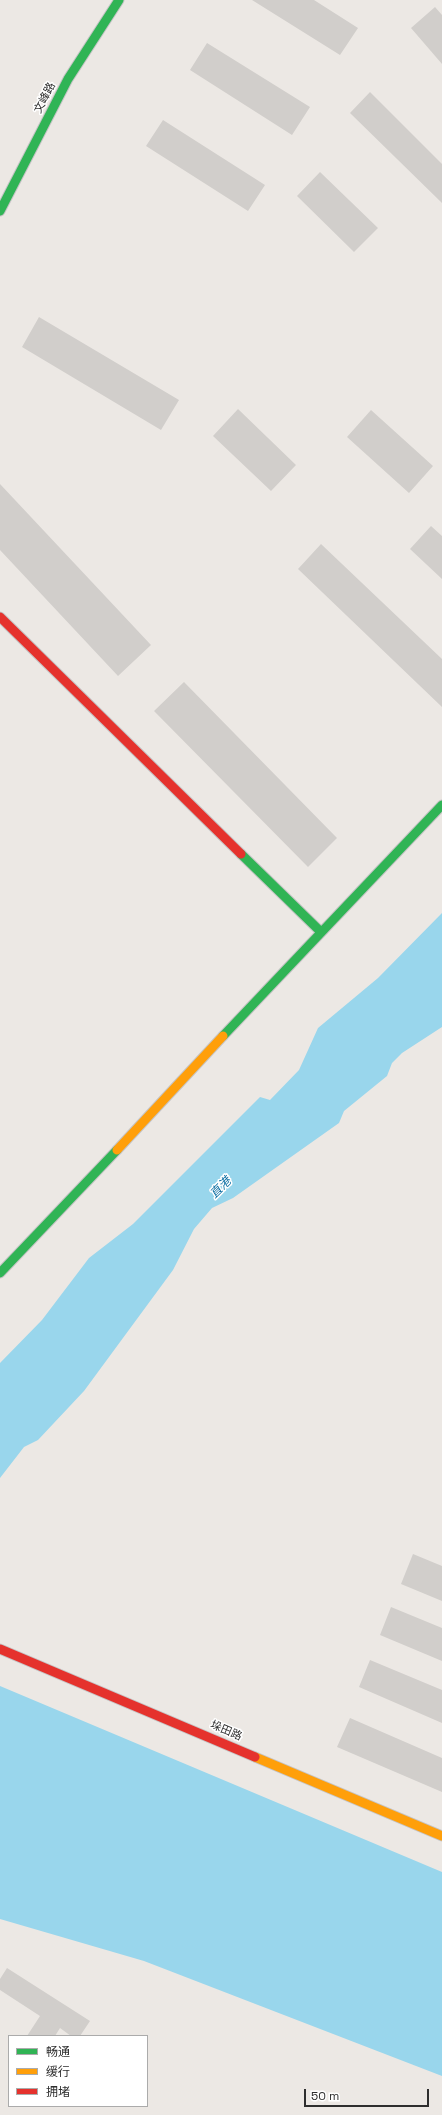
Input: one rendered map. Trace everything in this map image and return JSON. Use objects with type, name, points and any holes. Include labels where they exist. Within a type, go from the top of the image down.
[{"type":"street","name":"文峰路","points":[[0,211],[68,80],[119,0]]},
{"type":"street","points":[[0,617],[321,932]]},
{"type":"street","points":[[0,1273],[442,804]]},
{"type":"street","name":"垛田路","points":[[0,1649],[442,1836]]},
{"type":"water","name":"直港","points":[[442,913],[442,1027],[402,1053],[392,1063],[387,1076],[344,1111],[339,1123],[233,1198],[212,1208],[194,1229],[173,1270],[84,1391],[38,1440],[24,1447],[0,1478],[0,1363],[42,1320],[89,1258],[133,1224],[260,1097],[270,1100],[299,1070],[318,1028],[378,978]]},
{"type":"water","points":[[0,1686],[442,1872],[442,2076],[144,1961],[0,1919]]},
{"type":"building","points":[[252,0],[314,0],[358,28],[340,55]]},
{"type":"building","points":[[435,7],[442,15],[442,64],[411,28]]},
{"type":"building","points":[[207,43],[310,107],[292,135],[190,70]]},
{"type":"building","points":[[370,92],[442,164],[442,203],[350,113]]},
{"type":"building","points":[[163,120],[265,185],[248,211],[146,146]]},
{"type":"building","points":[[320,172],[378,228],[354,252],[297,196]]},
{"type":"building","points":[[39,317],[179,400],[161,430],[22,347]]},
{"type":"building","points":[[238,409],[296,465],[271,491],[213,436]]},
{"type":"building","points":[[371,410],[433,466],[409,493],[347,437]]},
{"type":"building","points":[[0,484],[151,645],[118,676],[0,550]]},
{"type":"building","points":[[431,526],[442,536],[442,579],[410,549]]},
{"type":"building","points":[[321,544],[442,659],[442,707],[298,569]]},
{"type":"building","points":[[184,682],[337,838],[308,867],[154,711]]},
{"type":"building","points":[[413,1554],[442,1566],[442,1601],[401,1584]]},
{"type":"building","points":[[391,1607],[442,1628],[442,1661],[380,1635]]},
{"type":"building","points":[[370,1660],[442,1690],[442,1723],[359,1687]]},
{"type":"building","points":[[350,1718],[442,1758],[442,1792],[337,1747]]},
{"type":"building","points":[[7,1968],[90,2021],[81,2035],[70,2035],[60,2028],[56,2035],[28,2035],[40,2016],[0,1990],[0,1979]]},
{"type":"traffic: fast","points":[[0,211],[68,79],[119,0]]},
{"type":"traffic: fast","points":[[223,1036],[442,805]]},
{"type":"traffic: fast","points":[[241,854],[321,932]]},
{"type":"traffic: fast","points":[[0,1273],[117,1150]]},
{"type":"traffic: slow","points":[[117,1150],[223,1036]]},
{"type":"traffic: slow","points":[[255,1757],[442,1836]]},
{"type":"traffic: jam","points":[[0,617],[241,854]]},
{"type":"traffic: jam","points":[[0,1649],[255,1757]]}]
